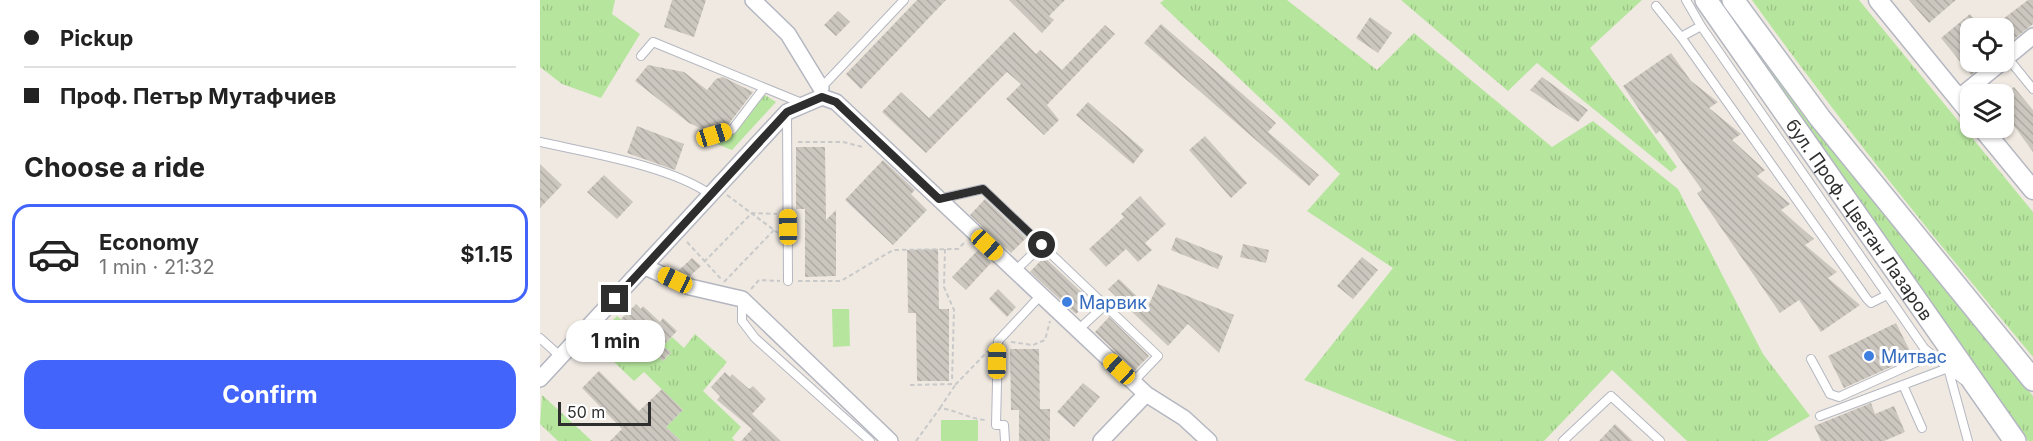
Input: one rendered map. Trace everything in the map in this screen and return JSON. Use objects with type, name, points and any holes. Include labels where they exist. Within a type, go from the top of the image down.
[{"type":"main road","name":"бул. Проф. Цветан Лазаров","points":[[1706,0],[2015,441]]},
{"type":"main road","name":"бул. Проф. Цветан Лазаров","points":[[1733,0],[1834,136],[2033,380]]},
{"type":"street","points":[[753,0],[788,34],[821,88]]},
{"type":"street","points":[[1878,0],[1960,100]]},
{"type":"street","points":[[2014,52],[2033,36]]},
{"type":"street","points":[[1958,98],[1989,72]]},
{"type":"street","points":[[540,379],[787,112],[822,97],[836,102],[1146,394],[1184,418],[1209,441]]},
{"type":"street","points":[[1990,138],[2033,190]]},
{"type":"street","points":[[645,267],[690,287],[741,300],[890,441]]},
{"type":"street","points":[[1101,441],[1146,394]]},
{"type":"lane","points":[[641,56],[653,42],[806,105],[904,0]]},
{"type":"lane","points":[[1686,0],[1701,26],[1924,348],[1982,396]]},
{"type":"lane","points":[[1656,6],[1681,37],[1867,299],[1871,303],[1877,302],[1887,295]]},
{"type":"lane","points":[[1681,37],[1701,26]]},
{"type":"lane","points":[[2014,70],[2033,89]]},
{"type":"lane","points":[[714,135],[732,130],[764,88]]},
{"type":"lane","points":[[787,112],[789,142],[788,281]]},
{"type":"lane","points":[[540,142],[627,161],[714,192]]},
{"type":"lane","points":[[939,199],[983,189],[1158,356],[1133,382]]},
{"type":"lane","points":[[1015,270],[1042,245]]},
{"type":"lane","points":[[1005,441],[1004,425],[996,425],[998,341],[1041,295]]},
{"type":"lane","points":[[741,300],[742,321],[755,338],[870,441]]},
{"type":"lane","points":[[1078,330],[1105,305]]},
{"type":"lane","points":[[540,338],[561,357]]},
{"type":"lane","points":[[1811,359],[1830,394],[1839,397],[1932,355]]},
{"type":"lane","points":[[1820,416],[1948,368]]},
{"type":"lane","points":[[1948,368],[1968,441]]},
{"type":"lane","points":[[1903,385],[1922,428]]},
{"type":"lane","points":[[1563,441],[1611,396],[1660,441]]},
{"type":"path","points":[[789,142],[843,142],[892,155]]},
{"type":"path","points":[[714,192],[752,213],[788,240]]},
{"type":"path","points":[[704,262],[752,213],[788,214]]},
{"type":"path","points":[[724,282],[774,230]]},
{"type":"path","points":[[678,231],[741,300],[759,280],[841,281],[893,250],[958,249],[974,232]]},
{"type":"path","points":[[945,249],[944,287],[954,310],[954,384]]},
{"type":"path","points":[[916,441],[954,384],[998,341],[1033,345],[1045,340],[1054,307]]},
{"type":"path","points":[[910,385],[954,384]]},
{"type":"path","points":[[940,408],[960,411],[978,420],[996,420]]},
{"type":"green space","points":[[540,0],[615,0],[612,14],[640,34],[601,98],[562,84],[540,67]]},
{"type":"green space","points":[[1164,0],[1287,0],[1377,70],[1414,33],[1552,147],[1593,121],[1678,189],[1763,354],[1810,416],[1767,441],[1687,441],[1612,370],[1544,441],[1457,441],[1304,380],[1393,268],[1307,211],[1340,174],[1160,3]]},
{"type":"green space","points":[[1401,0],[1642,0],[1590,48],[1677,167],[1671,172],[1537,63],[1508,91]]},
{"type":"green space","points":[[1752,0],[1859,0],[1960,123],[1960,138],[1972,138],[2033,212],[2033,357],[1854,136]]},
{"type":"green space","points":[[1757,53],[1871,198],[2033,396],[2033,441],[2028,441]]},
{"type":"green space","points":[[765,95],[776,102],[732,150],[712,142],[730,133]]},
{"type":"green space","points":[[832,309],[849,309],[850,346],[833,347]]},
{"type":"green space","points":[[617,316],[631,328],[629,332],[663,361],[671,353],[663,346],[672,337],[684,348],[695,334],[727,362],[703,391],[741,427],[732,438],[735,441],[681,441],[666,427],[683,410],[644,372],[634,381],[592,341]]},
{"type":"green space","points":[[542,395],[592,441],[558,441],[540,424]]},
{"type":"green space","points":[[941,420],[978,420],[978,441],[941,441]]},
{"type":"building","points":[[672,0],[706,0],[694,37],[664,27]]},
{"type":"building","points":[[917,0],[946,0],[861,89],[846,74]]},
{"type":"building","points":[[1009,0],[1065,0],[1049,16],[1054,20],[1042,33]]},
{"type":"building","points":[[1909,0],[1956,0],[1929,23]]},
{"type":"building","points":[[2028,0],[2033,0],[2033,24],[2014,39],[2014,18],[2004,18]]},
{"type":"building","points":[[838,11],[850,22],[836,36],[824,25]]},
{"type":"building","points":[[1370,17],[1392,33],[1378,53],[1356,38]]},
{"type":"building","points":[[1960,22],[1960,61],[1941,38]]},
{"type":"building","points":[[1161,24],[1276,123],[1268,132],[1319,175],[1309,186],[1144,43]]},
{"type":"building","points":[[1105,25],[1115,34],[1047,105],[1059,120],[1044,135],[1006,99],[1021,84],[1007,72],[926,153],[882,112],[901,92],[929,118],[1014,32],[1036,54],[1040,50],[1062,70]]},
{"type":"building","points":[[1671,53],[1691,81],[1718,102],[1709,108],[1741,134],[1732,140],[1765,170],[1757,176],[1790,204],[1781,210],[1814,239],[1805,245],[1837,272],[1828,278],[1860,305],[1821,332],[1799,300],[1780,313],[1697,193],[1702,190],[1660,131],[1656,134],[1623,86]]},
{"type":"building","points":[[648,65],[684,72],[707,90],[716,79],[723,77],[753,92],[728,125],[709,132],[689,123],[635,81]]},
{"type":"building","points":[[1542,77],[1588,110],[1578,122],[1530,90]]},
{"type":"building","points":[[2014,87],[2033,110],[2033,152],[2014,126]]},
{"type":"building","points":[[1088,102],[1144,150],[1133,164],[1076,115]]},
{"type":"building","points":[[637,126],[684,144],[675,170],[627,153]]},
{"type":"building","points":[[1205,136],[1247,183],[1231,198],[1189,150]]},
{"type":"building","points":[[796,147],[825,147],[826,220],[836,210],[836,276],[805,277],[805,209],[796,209]]},
{"type":"building","points":[[883,160],[915,190],[911,194],[927,210],[893,245],[845,200]]},
{"type":"building","points":[[540,164],[562,185],[540,208]]},
{"type":"building","points":[[604,175],[633,202],[617,219],[587,192]]},
{"type":"building","points":[[1140,196],[1166,224],[1145,243],[1152,250],[1138,262],[1126,249],[1106,267],[1089,249],[1124,217],[1121,214]]},
{"type":"building","points":[[985,199],[1026,238],[1011,253],[970,215]]},
{"type":"building","points":[[1176,237],[1223,256],[1218,269],[1171,250]]},
{"type":"building","points":[[1243,244],[1269,250],[1266,263],[1240,257]]},
{"type":"building","points":[[938,249],[939,309],[949,309],[949,381],[917,381],[916,313],[908,313],[907,250]]},
{"type":"building","points":[[978,250],[991,263],[966,290],[952,277]]},
{"type":"building","points":[[1044,257],[1090,300],[1076,314],[1030,272]]},
{"type":"building","points":[[1362,257],[1378,270],[1353,299],[1337,286]]},
{"type":"building","points":[[692,258],[701,266],[690,276],[678,271]]},
{"type":"building","points":[[1119,279],[1148,307],[1158,284],[1234,315],[1219,353],[1188,324],[1168,346],[1108,289]]},
{"type":"building","points":[[998,289],[1016,307],[1007,317],[989,299]]},
{"type":"building","points":[[636,304],[641,309],[643,306],[660,322],[663,318],[677,331],[663,346],[671,352],[663,361],[628,332],[631,328],[621,319]]},
{"type":"building","points":[[1109,317],[1149,356],[1135,370],[1095,332]]},
{"type":"building","points":[[1896,323],[1913,357],[1844,388],[1828,356]]},
{"type":"building","points":[[1010,349],[1039,349],[1040,409],[1050,409],[1050,441],[1019,441],[1019,410],[1011,410]]},
{"type":"building","points":[[599,371],[639,411],[662,389],[683,410],[666,427],[681,441],[610,441],[622,429],[582,388]]},
{"type":"building","points":[[725,372],[730,377],[732,374],[749,389],[753,386],[766,399],[752,414],[781,441],[741,441],[752,429],[717,400],[720,396],[711,387]]},
{"type":"building","points":[[1083,383],[1100,397],[1074,427],[1057,412]]},
{"type":"building","points":[[1871,403],[1875,414],[1894,406],[1905,432],[1884,441],[1821,441],[1814,426]]},
{"type":"building","points":[[1615,424],[1633,441],[1599,441]]},
{"type":"place","name":"Марвик","points":[[1067,302]]},
{"type":"place","name":"Митвас","points":[[1869,356]]},
{"type":"route","points":[[615,299],[787,112],[822,97],[836,102],[939,199],[983,189],[1042,245]]}]
